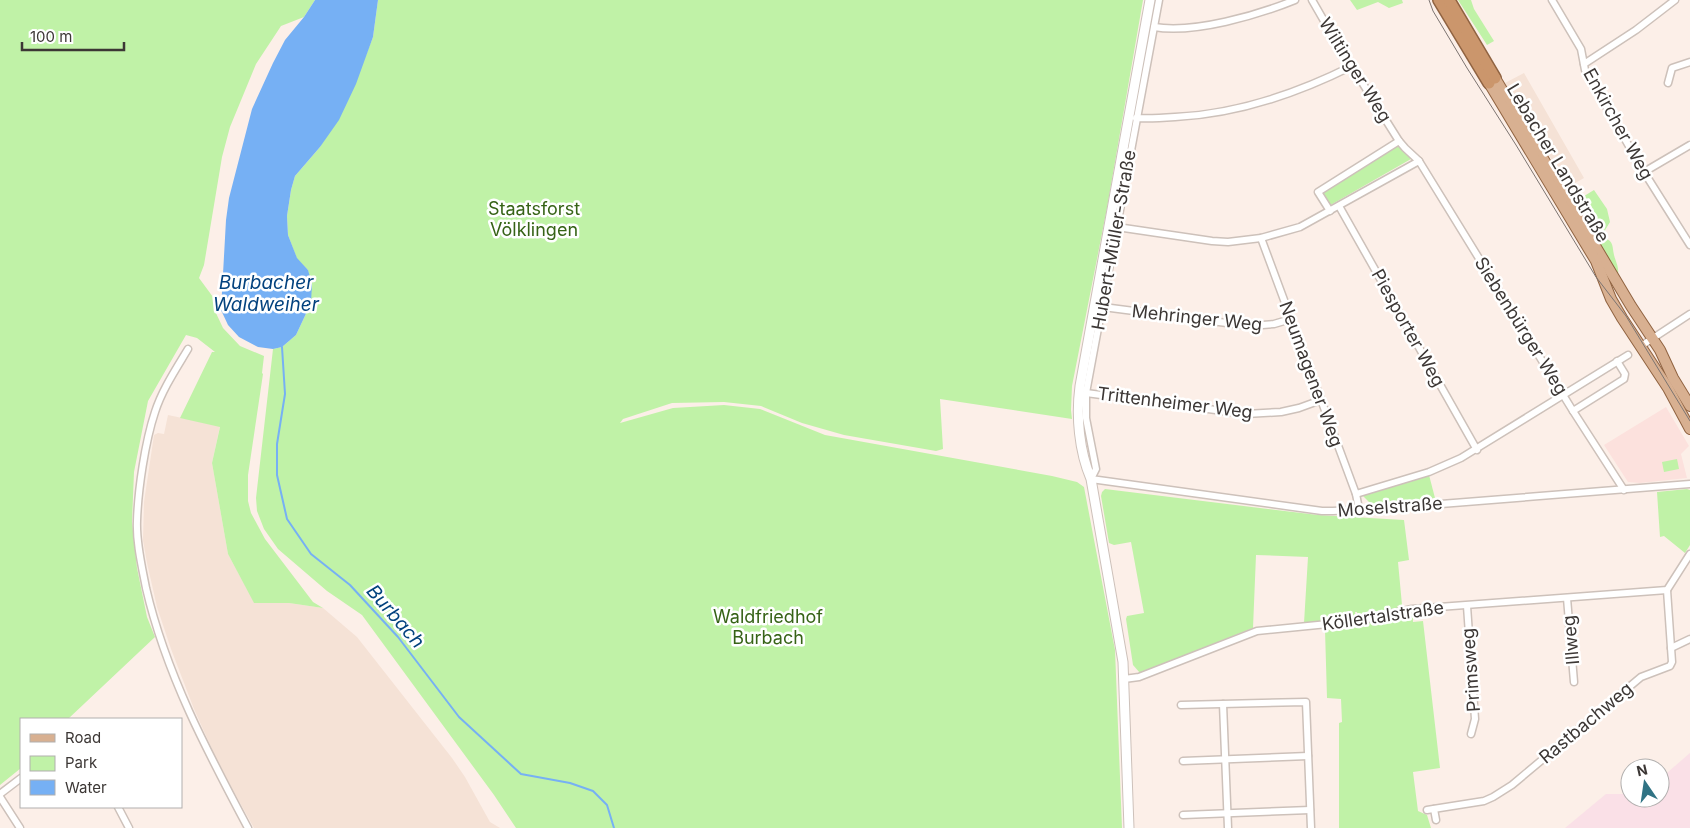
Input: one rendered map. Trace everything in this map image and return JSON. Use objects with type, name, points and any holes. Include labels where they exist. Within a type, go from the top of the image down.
[{"type":"highway","name":"Lebacher Landstraße","points":[[1439,0],[1492,80]]},
{"type":"highway","name":"Lebacher Landstraße","points":[[1448,0],[1492,80]]},
{"type":"main road","name":"Hubert-Müller-Straße","points":[[1129,828],[1122,653],[1091,479],[1078,424],[1078,405],[1150,0]]},
{"type":"main road","name":"Lebacher Landstraße","points":[[1492,80],[1597,263],[1615,308],[1668,388],[1690,429]]},
{"type":"main road","name":"Lebacher Landstraße","points":[[1492,80],[1652,339],[1690,406]]},
{"type":"main road","points":[[1604,280],[1609,279],[1618,293],[1628,300]]},
{"type":"street","name":"Hubert-Müller-Straße","points":[[1091,479],[1096,469],[1086,418],[1086,392],[1158,0]]},
{"type":"street","points":[[1154,27],[1165,28],[1225,22],[1295,0]]},
{"type":"street","name":"Wiltinger Weg","points":[[1312,0],[1330,33],[1399,140],[1419,161]]},
{"type":"street","name":"Enkircher Weg","points":[[1552,0],[1581,49],[1585,70],[1644,172],[1690,245]]},
{"type":"street","points":[[1584,64],[1636,30],[1675,0]]},
{"type":"street","points":[[1668,83],[1672,68],[1690,62]]},
{"type":"street","points":[[1136,118],[1198,116],[1230,111],[1286,95],[1352,66]]},
{"type":"street","points":[[1330,211],[1318,192],[1399,140]]},
{"type":"street","points":[[1644,172],[1690,145]]},
{"type":"street","points":[[1117,227],[1212,241],[1261,238],[1300,227],[1419,161]]},
{"type":"street","name":"Siebenbürger Weg","points":[[1419,161],[1573,411],[1624,490]]},
{"type":"street","name":"Piesporter Weg","points":[[1339,206],[1476,450]]},
{"type":"street","name":"Neumagener Weg","points":[[1261,238],[1356,494],[1359,510]]},
{"type":"street","name":"Mehringer Weg","points":[[1102,307],[1250,326],[1274,324],[1291,319]]},
{"type":"street","points":[[1641,346],[1690,314]]},
{"type":"street","points":[[188,349],[161,396],[150,429],[140,485],[137,522],[142,567],[153,616],[183,697],[205,746],[248,828]]},
{"type":"street","points":[[1356,494],[1443,467],[1476,450],[1628,355]]},
{"type":"street","points":[[1573,411],[1624,379],[1625,374],[1617,361]]},
{"type":"street","name":"Trittenheimer Weg","points":[[1086,392],[1246,414],[1281,412],[1320,400]]},
{"type":"street","name":"Moselstraße","points":[[1091,479],[1322,510],[1359,510],[1690,484]]},
{"type":"street","points":[[1667,590],[1690,554]]},
{"type":"street","name":"Köllertalstraße","points":[[1124,679],[1139,677],[1257,631],[1356,621],[1412,609],[1667,590]]},
{"type":"street","name":"Rastbachweg","points":[[1436,820],[1431,810],[1484,801],[1502,792],[1641,677],[1670,666],[1672,662],[1667,590]]},
{"type":"street","name":"Illweg","points":[[1567,598],[1574,682]]},
{"type":"street","name":"Primsweg","points":[[1467,606],[1475,719],[1471,734]]},
{"type":"street","points":[[1671,648],[1690,640]]},
{"type":"street","points":[[1181,705],[1306,702],[1310,828]]},
{"type":"street","points":[[1223,704],[1228,828]]},
{"type":"street","points":[[1183,761],[1308,756]]},
{"type":"street","points":[[20,779],[0,795],[20,828]]},
{"type":"street","points":[[119,808],[129,828]]},
{"type":"street","points":[[1183,815],[1310,810]]},
{"type":"shaded area","points":[[1524,73],[1584,178],[1568,187],[1547,152],[1545,152],[1505,83]]},
{"type":"shaded area","points":[[1666,407],[1689,446],[1681,454],[1687,478],[1640,483],[1628,482],[1604,445]]},
{"type":"shaded area","points":[[168,415],[220,426],[212,463],[228,554],[254,602],[289,603],[323,608],[357,637],[452,758],[490,822],[500,828],[254,828],[220,767],[194,709],[157,607],[147,563],[143,540],[144,502],[154,435],[158,433],[164,434]]},
{"type":"shaded area","points":[[1690,753],[1690,828],[1565,828],[1606,794],[1620,794],[1620,808],[1670,808],[1670,770]]},
{"type":"green space","points":[[0,0],[315,0],[304,17],[281,26],[256,64],[230,127],[222,157],[204,265],[199,278],[213,297],[215,311],[223,328],[240,346],[264,356],[248,475],[248,501],[251,513],[265,539],[313,602],[323,608],[289,603],[254,603],[228,554],[212,463],[220,427],[180,418],[212,352],[215,352],[197,338],[186,335],[148,401],[134,472],[132,522],[137,568],[147,617],[155,637],[69,718],[20,718],[20,769],[0,785]]},
{"type":"green space","name":"Staatsforst Völklingen","points":[[378,0],[1143,0],[1107,208],[1072,386],[1072,419],[940,399],[943,449],[936,451],[844,435],[802,423],[761,406],[724,402],[672,403],[623,419],[620,423],[673,408],[724,405],[760,409],[825,435],[1052,476],[1077,482],[1084,487],[1115,650],[1122,828],[516,828],[494,795],[362,615],[327,591],[278,549],[264,529],[257,511],[256,498],[273,349],[282,347],[296,335],[311,303],[308,270],[297,259],[288,235],[287,216],[291,190],[295,176],[320,147],[366,55],[373,37]]},
{"type":"green space","points":[[1350,0],[1402,0],[1403,3],[1389,8],[1378,2],[1357,10]]},
{"type":"green space","points":[[1458,0],[1471,0],[1474,9],[1494,41],[1487,45]]},
{"type":"green space","points":[[1395,143],[1411,159],[1327,207],[1318,192]]},
{"type":"green space","points":[[1594,190],[1607,209],[1610,222],[1604,232],[1605,238],[1612,245],[1618,267],[1618,275],[1577,206],[1576,201]]},
{"type":"green space","points":[[1677,459],[1679,469],[1664,472],[1662,462]]},
{"type":"green space","points":[[1429,475],[1435,498],[1371,504],[1362,495]]},
{"type":"green space","points":[[1105,489],[1318,515],[1404,520],[1409,560],[1398,562],[1402,605],[1397,606],[1398,608],[1412,606],[1413,622],[1423,621],[1440,768],[1413,772],[1418,811],[1427,815],[1431,828],[1339,828],[1339,723],[1342,722],[1341,699],[1327,698],[1325,630],[1358,627],[1357,612],[1355,612],[1356,618],[1304,623],[1308,557],[1256,555],[1253,628],[1140,673],[1133,665],[1126,619],[1127,616],[1144,613],[1131,542],[1114,545],[1109,543],[1101,496]]},
{"type":"green space","points":[[1690,490],[1690,545],[1685,553],[1664,536],[1660,537],[1657,492]]},
{"type":"water","name":"Burbacher Waldweiher","points":[[315,0],[378,0],[373,37],[356,84],[339,120],[320,147],[295,176],[291,190],[287,216],[288,235],[297,258],[308,270],[312,284],[311,303],[296,335],[282,347],[273,349],[258,347],[239,337],[228,325],[221,310],[229,198],[252,109],[285,40]]},
{"type":"waterway","name":"Burbach","points":[[282,347],[285,394],[277,444],[277,475],[287,519],[311,554],[350,585],[398,637],[459,717],[521,774],[570,783],[593,791],[607,805],[614,828]]},
{"type":"tram line","points":[[1429,0],[1433,11],[1467,68],[1596,277],[1626,316],[1690,421]]},
{"type":"park label","name":"Waldfriedhof Burbach","points":[[768,628]]}]
